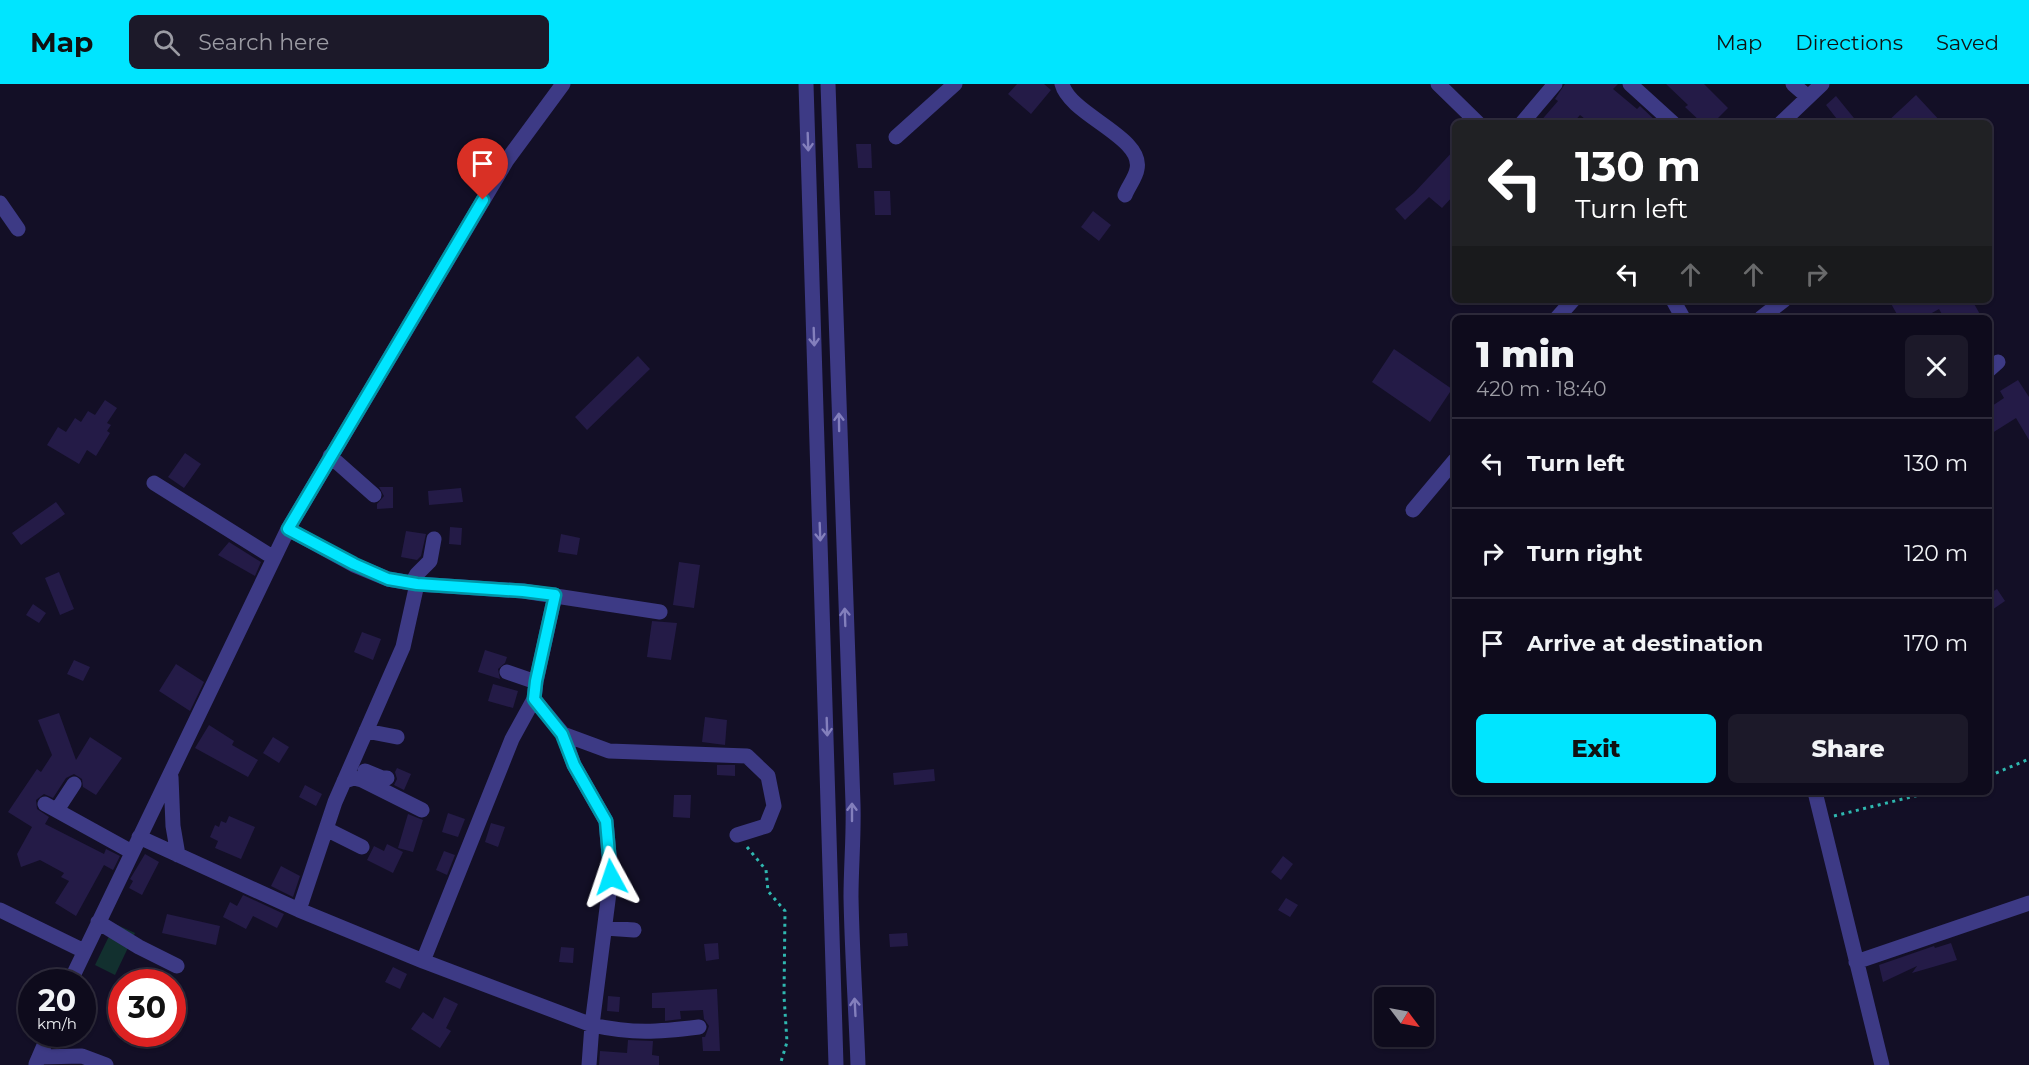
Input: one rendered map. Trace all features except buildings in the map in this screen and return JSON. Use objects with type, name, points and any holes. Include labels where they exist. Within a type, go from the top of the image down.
[{"type":"street","points":[[76,969],[288,529],[507,160],[562,84]]},
{"type":"street","points":[[806,84],[836,1065]]},
{"type":"street","points":[[828,84],[853,808],[851,897],[858,1065]]},
{"type":"street","points":[[896,137],[956,84]]},
{"type":"street","points":[[1062,84],[1079,106],[1128,145],[1136,155],[1138,169],[1125,195]]},
{"type":"street","points":[[1438,84],[1475,120]]},
{"type":"street","points":[[1525,120],[1555,84]]},
{"type":"street","points":[[1630,84],[1669,120]]},
{"type":"street","points":[[1793,84],[1808,98]]},
{"type":"street","points":[[1784,120],[1822,84]]},
{"type":"street","points":[[0,203],[18,230]]},
{"type":"street","points":[[1560,315],[1570,303]]},
{"type":"street","points":[[1765,315],[1780,303]]},
{"type":"street","points":[[330,456],[374,495]]},
{"type":"street","points":[[1413,510],[1452,464]]},
{"type":"street","points":[[154,483],[274,558]]},
{"type":"street","points":[[288,529],[388,579],[415,584],[523,591],[660,612]]},
{"type":"street","points":[[299,910],[344,781],[403,647],[417,574],[430,561],[434,539]]},
{"type":"street","points":[[423,961],[512,739],[534,699],[555,595]]},
{"type":"street","points":[[507,672],[536,681]]},
{"type":"street","points":[[534,699],[562,734],[574,765],[606,821],[611,877],[599,957],[589,1065]]},
{"type":"street","points":[[366,731],[397,737]]},
{"type":"street","points":[[562,734],[609,751],[666,751],[747,756],[768,776],[774,806],[766,826],[737,835]]},
{"type":"street","points":[[352,764],[374,776],[387,778]]},
{"type":"street","points":[[171,771],[171,795],[178,855]]},
{"type":"street","points":[[344,781],[354,778],[362,780],[422,810]]},
{"type":"street","points":[[74,784],[51,807],[132,852]]},
{"type":"street","points":[[1816,795],[1882,1065]]},
{"type":"street","points":[[326,829],[362,847]]},
{"type":"street","points":[[139,837],[299,910],[423,961],[592,1025],[632,1033],[654,1033],[699,1027]]},
{"type":"street","points":[[1856,962],[2029,903]]},
{"type":"street","points":[[0,910],[84,951]]},
{"type":"street","points":[[98,922],[139,947],[177,966]]},
{"type":"street","points":[[605,928],[634,930]]},
{"type":"street","points":[[37,1061],[43,1047]]},
{"type":"street","points":[[37,1061],[82,1056],[106,1065]]},
{"type":"path","points":[[1992,775],[2029,759]]},
{"type":"path","points":[[1821,818],[1842,816],[1920,795]]},
{"type":"path","points":[[737,835],[766,870],[768,891],[785,910],[784,996],[787,1042],[780,1065]]},
{"type":"green space","points":[[115,924],[135,933],[118,969],[108,969],[108,972],[95,965]]},
{"type":"route","points":[[483,200],[288,529],[388,579],[417,584],[555,595],[534,699],[562,734],[574,765],[606,821],[611,877]]}]
